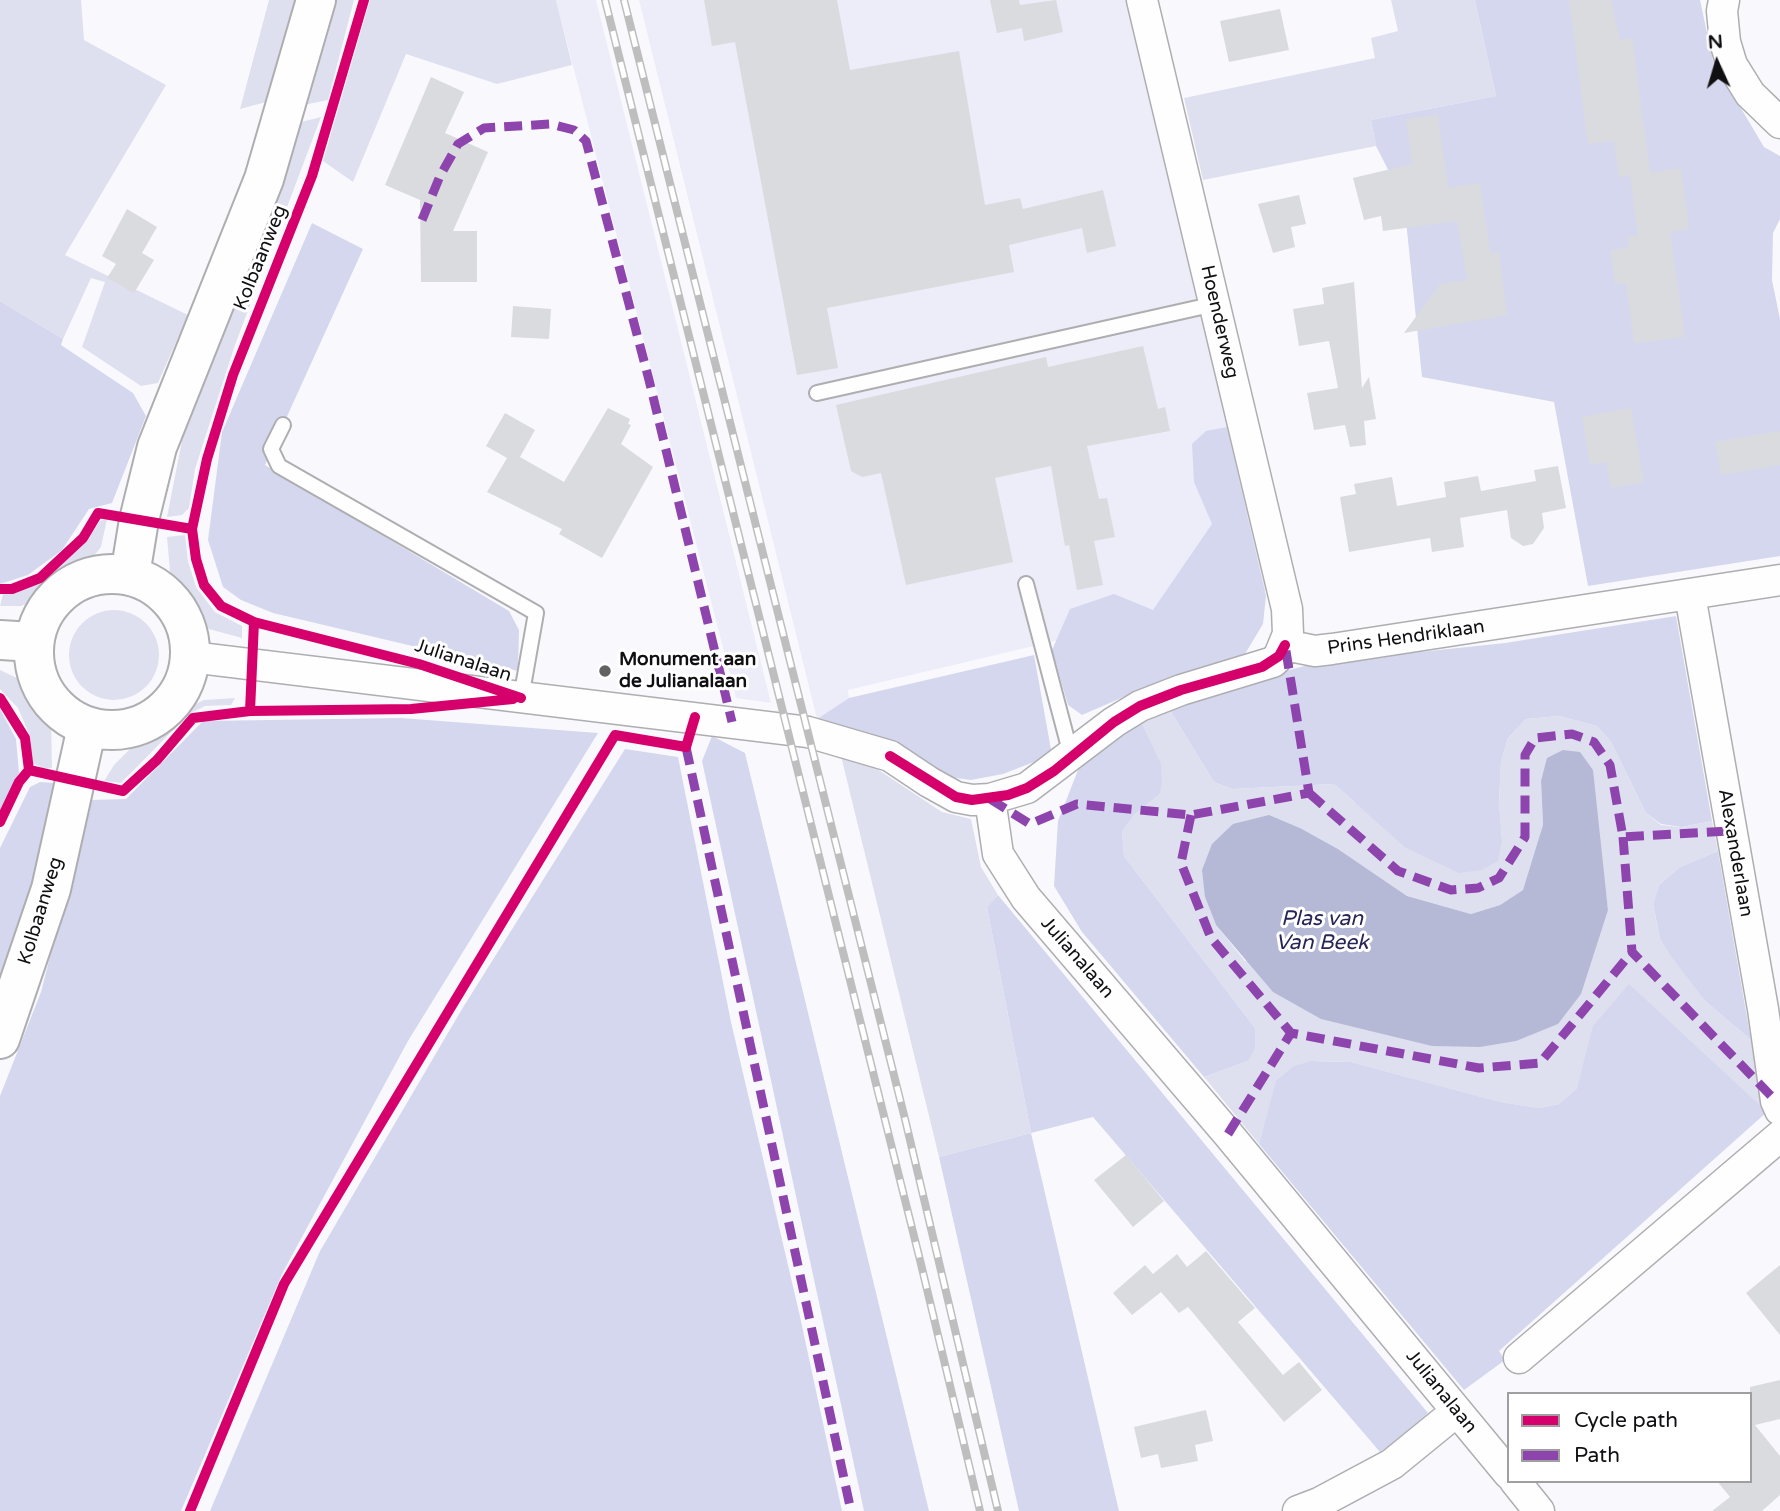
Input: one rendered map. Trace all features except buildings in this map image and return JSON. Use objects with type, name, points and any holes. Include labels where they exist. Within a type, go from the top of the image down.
[{"type":"street","name":"Kolbaanweg","points":[[130,575],[157,447],[264,180],[316,0]]},
{"type":"street","name":"Hoenderweg","points":[[1142,0],[1287,609],[1289,634],[1285,645]]},
{"type":"street","points":[[1724,0],[1722,11],[1725,42],[1732,65],[1750,94],[1780,123]]},
{"type":"street","points":[[104,573],[130,575],[155,586],[176,605],[188,629],[191,657],[184,685],[168,709],[144,725],[116,731],[87,727],[68,718],[46,694],[34,664],[17,641],[57,596],[78,581],[104,573]]},
{"type":"street","name":"Prins Hendriklaan","points":[[1285,645],[1315,651],[1332,649],[1780,580]]},
{"type":"street","name":"Alexanderlaan","points":[[1690,595],[1772,1008],[1776,1101],[1780,1110]]},
{"type":"street","points":[[990,799],[1027,788],[1072,757],[1114,722],[1140,706],[1181,690],[1262,667],[1279,656],[1285,645]]},
{"type":"street","name":"Julianalaan","points":[[191,657],[808,732],[890,756],[956,797],[990,799],[998,854],[1026,898],[1228,1134],[1507,1472]]},
{"type":"street","name":"Kolbaanweg","points":[[0,1039],[51,888],[87,727]]},
{"type":"street","points":[[1519,1358],[1780,1136]]},
{"type":"street","points":[[1298,1511],[1319,1503],[1392,1464],[1457,1411]]},
{"type":"street","points":[[1517,1483],[1539,1511]]},
{"type":"lane","points":[[817,393],[1215,304]]},
{"type":"lane","points":[[283,425],[271,449],[279,466],[536,613],[521,698]]},
{"type":"lane","points":[[1026,584],[1072,757]]},
{"type":"path","points":[[190,1511],[284,1284],[615,735]]},
{"type":"shaded area","points":[[0,0],[81,0],[84,40],[166,85],[65,255],[188,315],[158,383],[141,386],[82,347],[105,282],[91,278],[63,339],[0,301]]},
{"type":"shaded area","points":[[269,0],[297,0],[270,101],[240,109]]},
{"type":"shaded area","points":[[332,0],[354,0],[328,100],[304,105]]},
{"type":"shaded area","points":[[370,0],[556,0],[572,65],[497,84],[406,54],[353,182],[323,161]]},
{"type":"shaded area","points":[[556,0],[596,0],[771,703],[736,698]]},
{"type":"shaded area","points":[[639,0],[1130,0],[1270,590],[848,690],[849,698],[817,719]]},
{"type":"shaded area","points":[[1391,0],[1475,0],[1496,96],[1371,120],[1376,146],[1203,180],[1184,98],[1375,58],[1371,38],[1398,31]]},
{"type":"shaded area","points":[[1475,0],[1700,0],[1713,61],[1764,147],[1780,156],[1780,219],[1773,233],[1772,280],[1780,319],[1780,556],[1588,586],[1554,402],[1422,377],[1404,201],[1376,146],[1371,120],[1496,96]]},
{"type":"shaded area","points":[[321,117],[235,345],[195,469],[189,508],[182,515],[167,517],[188,410],[297,123]]},
{"type":"shaded area","points":[[312,223],[363,249],[265,465],[509,611],[519,630],[518,671],[273,613],[241,600],[223,587],[208,540],[222,432]]},
{"type":"shaded area","points":[[0,301],[63,339],[61,345],[133,393],[146,416],[112,503],[89,509],[62,550],[28,575],[0,584]]},
{"type":"shaded area","points":[[1227,427],[1266,596],[1263,624],[1245,654],[1165,679],[1082,715],[1068,705],[1052,650],[1070,609],[1114,594],[1153,610],[1212,524],[1194,482],[1192,444],[1206,431]]},
{"type":"shaded area","points":[[107,519],[101,547],[90,561],[39,599],[21,606],[0,606],[3,594],[16,593],[44,581],[87,541],[100,521]]},
{"type":"shaded area","points":[[185,535],[188,561],[196,587],[215,612],[242,626],[242,638],[205,628],[187,609],[171,583],[167,537]]},
{"type":"shaded area","points":[[114,610],[131,613],[146,623],[156,638],[159,655],[156,672],[146,687],[131,697],[114,700],[97,697],[82,687],[72,672],[69,655],[72,638],[82,623],[97,613]]},
{"type":"shaded area","points":[[1676,616],[1712,821],[1682,827],[1661,824],[1646,813],[1611,742],[1597,726],[1559,716],[1526,719],[1508,738],[1501,762],[1499,801],[1502,840],[1498,861],[1482,870],[1459,873],[1406,848],[1334,784],[1232,789],[1214,782],[1165,702],[1316,663],[1505,643]]},
{"type":"shaded area","points":[[1034,655],[1052,755],[1003,774],[971,780],[948,777],[877,736],[817,719],[849,698]]},
{"type":"shaded area","points":[[0,670],[19,679],[51,720],[52,768],[43,768],[32,763],[30,736],[18,708],[0,689]]},
{"type":"shaded area","points":[[235,698],[231,705],[205,706],[189,714],[121,783],[104,781],[114,765],[131,748],[183,710],[204,700]]},
{"type":"shaded area","points":[[1165,702],[1214,782],[1232,789],[1334,784],[1354,802],[1502,840],[1499,801],[1501,762],[1508,738],[1526,719],[1559,716],[1597,726],[1611,742],[1646,813],[1661,825],[1682,827],[1712,821],[1718,851],[1680,867],[1659,885],[1653,904],[1660,939],[1705,1001],[1751,1040],[1767,1112],[1586,1058],[1577,1088],[1559,1104],[1539,1108],[1499,1102],[1351,1062],[1312,1061],[1277,1081],[1259,1144],[1204,1077],[1248,1061],[1255,1028],[1124,856],[1122,832],[1134,815],[1160,794],[1137,714]],"holes":[[[1541,781],[1600,845],[1608,910],[1245,961],[1216,925],[1205,897],[1302,829],[1338,849],[1407,896],[1471,914],[1500,905],[1523,890],[1533,863],[1543,825]]]},
{"type":"shaded area","points":[[0,709],[16,739],[19,773],[0,811]]},
{"type":"shaded area","points":[[1137,714],[1161,764],[1162,780],[1160,794],[1134,815],[1122,832],[1124,856],[1255,1028],[1255,1048],[1248,1061],[1204,1077],[1082,932],[1054,886],[1058,821],[1080,765]]},
{"type":"shaded area","points":[[401,718],[598,733],[408,1041],[282,1274],[181,1511],[0,1511],[0,1096],[41,992],[90,800],[126,799],[203,721]]},
{"type":"shaded area","points":[[712,736],[745,753],[929,1511],[864,1511],[702,761]]},
{"type":"shaded area","points":[[625,749],[678,757],[731,1022],[799,1312],[842,1511],[210,1511],[320,1251],[462,1009]]},
{"type":"shaded area","points":[[840,752],[868,763],[942,812],[971,819],[981,867],[998,895],[987,907],[1031,1133],[939,1157]]},
{"type":"shaded area","points":[[40,782],[55,783],[33,893],[0,995],[0,848],[30,787]]},
{"type":"shaded area","points":[[1718,851],[1751,1040],[1705,1001],[1671,956],[1660,939],[1653,904],[1659,885],[1680,867]]},
{"type":"shaded area","points":[[998,895],[1428,1413],[1394,1443],[1380,1452],[1093,1117],[1031,1133],[987,907]]},
{"type":"shaded area","points":[[1629,984],[1767,1112],[1499,1351],[1505,1360],[1464,1390],[1259,1144],[1276,1081],[1294,1066],[1312,1061],[1351,1062],[1500,1102],[1539,1108],[1559,1104],[1577,1088],[1593,1026]]},
{"type":"shaded area","points":[[1031,1133],[1119,1511],[1019,1511],[939,1157]]},
{"type":"water","name":"Plas van Van Beek","points":[[1563,750],[1580,752],[1593,770],[1608,910],[1581,994],[1558,1024],[1516,1041],[1480,1047],[1432,1046],[1321,1019],[1273,992],[1216,925],[1205,897],[1202,870],[1212,844],[1233,824],[1269,815],[1338,849],[1407,896],[1471,914],[1500,905],[1523,890],[1543,825],[1541,781],[1547,758]]},
{"type":"railway","points":[[605,0],[920,1260],[980,1511]]},
{"type":"railway","points":[[624,0],[905,1119],[998,1511]]},
{"type":"marked path","points":[[422,220],[440,176],[458,144],[484,128],[551,124],[574,130],[586,141],[649,380],[732,722]]},
{"type":"marked path","points":[[990,799],[1030,824],[1077,804],[1191,815],[1309,793],[1285,645]]},
{"type":"marked path","points":[[1309,793],[1398,871],[1451,890],[1478,888],[1499,878],[1525,837],[1525,755],[1535,738],[1572,734],[1594,742],[1610,765],[1623,837],[1731,831]]},
{"type":"marked path","points":[[686,747],[851,1511]]},
{"type":"marked path","points":[[1191,815],[1181,863],[1211,938],[1291,1033]]},
{"type":"marked path","points":[[1623,837],[1632,952],[1776,1101]]},
{"type":"marked path","points":[[1228,1134],[1291,1033],[1479,1068],[1540,1063],[1632,952]]},
{"type":"cycle path","points":[[364,0],[312,176],[233,375],[207,459],[192,529],[196,559],[204,585],[221,606],[254,622],[419,664],[521,698]]},
{"type":"cycle path","points":[[0,589],[12,589],[40,578],[83,538],[98,513],[192,529]]},
{"type":"cycle path","points":[[250,711],[254,622]]},
{"type":"cycle path","points":[[890,756],[956,797],[972,800],[1008,795],[1027,788],[1054,771],[1114,722],[1140,706],[1181,690],[1262,667],[1279,656],[1285,645]]},
{"type":"cycle path","points":[[0,698],[25,738],[29,770],[19,782],[0,822]]},
{"type":"cycle path","points":[[29,770],[123,791],[157,760],[193,718],[250,711],[411,709],[513,699]]},
{"type":"cycle path","points":[[190,1511],[284,1284],[615,735],[686,747],[695,717]]},
{"type":"place","name":"Monument aan de Julianalaan","points":[[605,671]]}]
